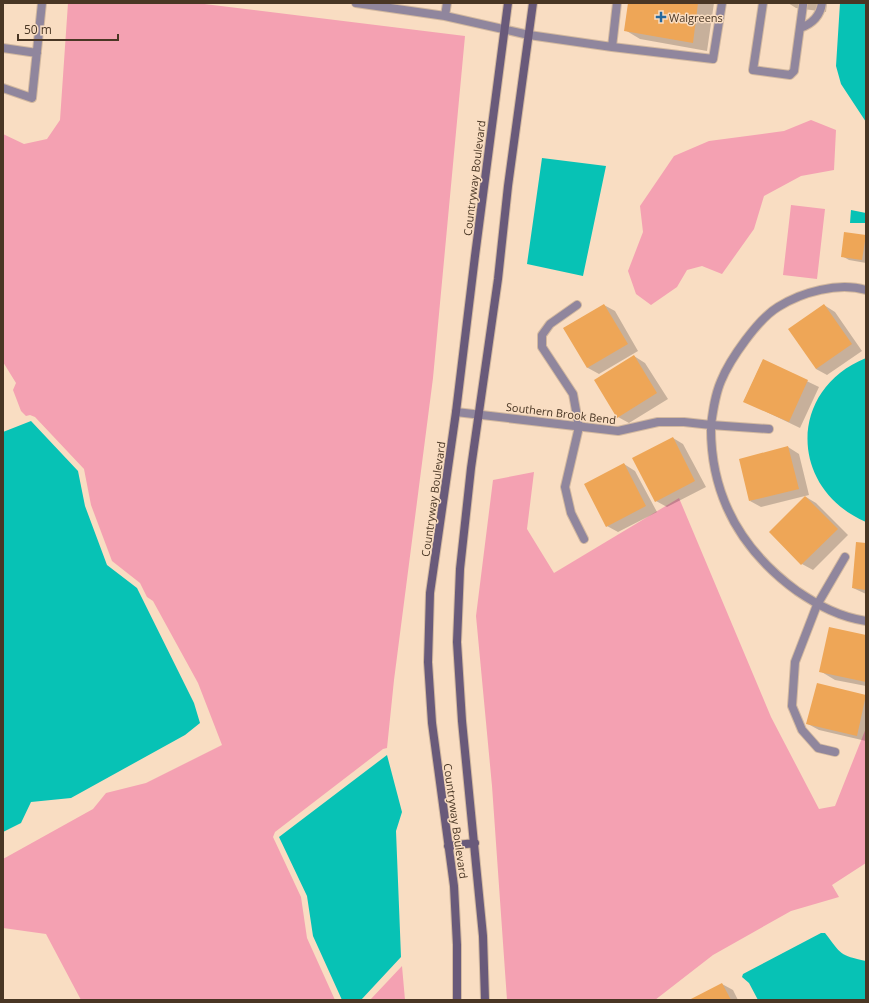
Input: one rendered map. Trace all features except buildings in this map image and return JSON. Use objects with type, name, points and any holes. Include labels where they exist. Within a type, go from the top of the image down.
[{"type":"street","points":[[3,88],[32,98],[42,3]]},
{"type":"street","points":[[357,3],[445,16],[529,36],[713,59],[722,3]]},
{"type":"street","points":[[445,16],[447,3]]},
{"type":"street","name":"Countryway Boulevard","points":[[457,1000],[457,945],[454,886],[432,723],[428,662],[430,594],[456,412],[508,3]]},
{"type":"street","name":"Countryway Boulevard","points":[[485,1000],[483,936],[462,721],[457,642],[460,570],[478,414],[533,3]]},
{"type":"street","points":[[612,47],[616,3]]},
{"type":"street","points":[[763,3],[753,70],[790,75],[794,72],[803,5]]},
{"type":"street","points":[[800,28],[809,25],[817,17],[822,3]]},
{"type":"street","points":[[3,48],[36,53]]},
{"type":"street","points":[[866,290],[829,288],[806,294],[777,307],[749,334],[721,379],[715,398],[711,425],[711,448],[716,477],[726,506],[740,533],[763,562],[787,583],[817,605],[848,618],[866,621]]},
{"type":"street","points":[[577,305],[550,324],[542,335],[542,347],[574,394],[579,427],[565,487],[571,513],[584,538]]},
{"type":"street","name":"Southern Brook Bend","points":[[456,412],[618,431],[658,422],[684,422],[769,429]]},
{"type":"street","points":[[835,752],[818,748],[802,730],[792,706],[795,662],[817,605],[844,557]]},
{"type":"street","points":[[448,846],[475,842]]},
{"type":"shaded area","points":[[68,3],[196,3],[465,36],[433,378],[394,680],[387,748],[383,749],[275,832],[273,837],[301,897],[307,938],[335,1000],[81,1000],[46,934],[3,928],[3,859],[93,809],[106,793],[146,783],[222,745],[198,683],[153,601],[147,597],[140,583],[112,561],[91,505],[84,469],[35,417],[30,415],[26,416],[21,411],[13,390],[16,383],[3,362],[3,134],[24,144],[47,139],[60,120]]},
{"type":"shaded area","points":[[811,120],[836,130],[834,170],[801,176],[764,196],[754,229],[722,274],[702,266],[687,270],[677,287],[651,305],[636,294],[628,271],[643,232],[640,206],[674,156],[709,141],[784,131]]},
{"type":"shaded area","points":[[791,205],[825,209],[817,279],[783,275]]},
{"type":"shaded area","points":[[534,472],[527,529],[554,573],[679,498],[771,717],[819,809],[835,806],[866,728],[866,863],[832,885],[839,897],[791,911],[713,955],[655,1000],[507,1000],[492,786],[476,616],[493,480]]},
{"type":"shaded area","points":[[402,966],[405,1000],[370,1000]]},
{"type":"water","points":[[840,3],[866,3],[866,122],[841,84],[836,66]]},
{"type":"water","points":[[542,158],[606,166],[583,276],[527,264]]},
{"type":"water","points":[[851,210],[866,213],[866,223],[850,223]]},
{"type":"water","points":[[866,358],[866,522],[841,507],[822,487],[811,464],[808,440],[811,415],[822,392],[840,373]]},
{"type":"water","points":[[31,421],[78,471],[85,506],[107,565],[137,588],[194,703],[200,723],[185,735],[71,798],[31,802],[21,823],[3,832],[3,432]]},
{"type":"water","points":[[387,755],[402,812],[396,831],[401,957],[361,1000],[342,1000],[313,936],[307,896],[279,837]]},
{"type":"water","points":[[821,933],[825,933],[842,953],[866,961],[865,1000],[758,1000],[749,983],[742,977],[743,974]]},
{"type":"place","name":"Walgreens","points":[[661,17]]}]
